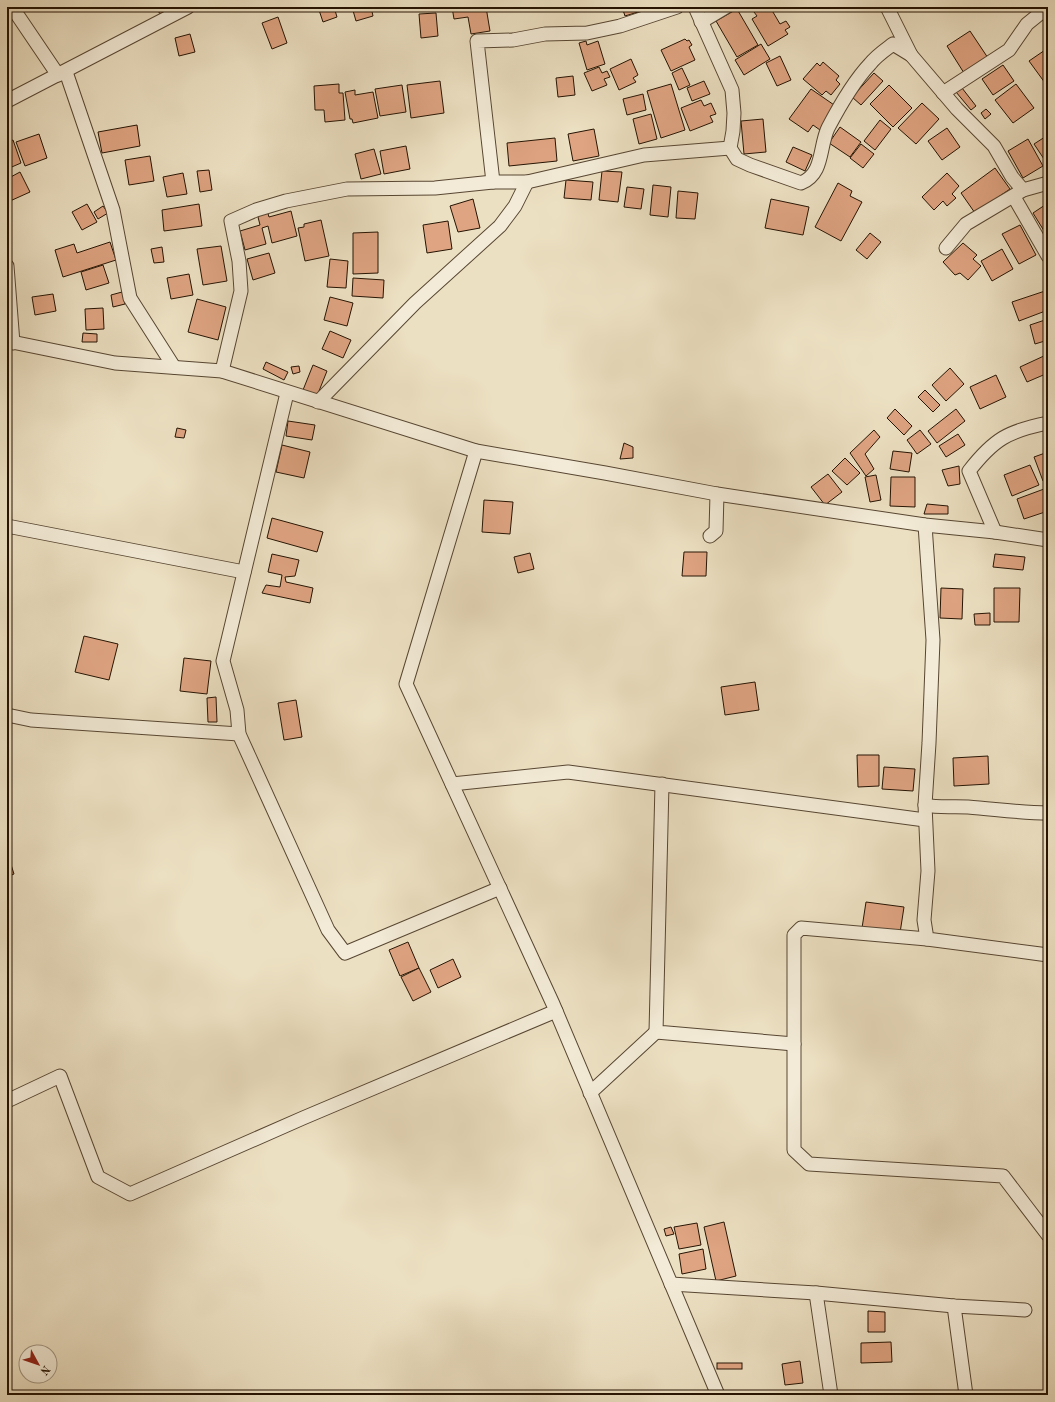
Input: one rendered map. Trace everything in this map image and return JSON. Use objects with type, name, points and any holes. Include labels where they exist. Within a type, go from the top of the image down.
[{"type":"street","points":[[12,7],[62,74],[113,210],[130,298],[174,368]]},
{"type":"street","points":[[7,101],[41,82],[62,74],[188,7]]},
{"type":"street","points":[[493,182],[477,41],[513,40],[545,34],[587,33],[620,26],[677,7]]},
{"type":"street","points":[[695,7],[732,90],[734,113],[730,148],[737,159],[801,183],[811,179],[817,168],[828,129],[852,89],[870,63],[893,44],[911,55]]},
{"type":"street","points":[[701,22],[726,7]]},
{"type":"street","points":[[888,7],[911,55],[943,94],[994,146],[1012,177],[1018,194],[1048,256]]},
{"type":"street","points":[[943,94],[1009,50],[1027,24],[1048,7]]},
{"type":"street","points":[[222,371],[240,291],[239,261],[231,221],[256,210],[286,201],[347,190],[435,188],[493,182],[527,182],[644,155],[730,148]]},
{"type":"street","points":[[318,402],[415,303],[500,226],[515,206],[527,182]]},
{"type":"street","points":[[946,248],[966,224],[1018,194],[1048,183]]},
{"type":"street","points":[[7,266],[10,342],[115,363],[222,371],[476,451],[717,494],[925,525],[995,532],[1048,540]]},
{"type":"street","points":[[288,393],[223,661],[237,710],[239,734],[328,930],[344,953],[500,888]]},
{"type":"street","points":[[995,532],[969,471],[994,443],[1010,433],[1048,423]]},
{"type":"street","points":[[476,451],[406,684],[556,1011],[718,1395]]},
{"type":"street","points":[[710,536],[716,531],[717,494]]},
{"type":"street","points":[[925,525],[933,640],[929,743],[924,805],[928,871],[924,920],[927,939]]},
{"type":"street","points":[[7,526],[244,572]]},
{"type":"street","points":[[7,715],[31,720],[239,734]]},
{"type":"street","points":[[452,784],[568,772],[926,820]]},
{"type":"street","points":[[590,1093],[656,1032],[662,784]]},
{"type":"street","points":[[924,805],[939,808],[949,806],[989,808],[1013,813],[1048,813]]},
{"type":"street","points":[[1048,955],[927,939],[801,928],[794,935],[794,1150],[809,1164],[1003,1176],[1048,1235]]},
{"type":"street","points":[[7,1101],[60,1076],[98,1177],[130,1194],[303,1118],[556,1011]]},
{"type":"street","points":[[656,1032],[794,1044]]},
{"type":"street","points":[[671,1284],[816,1293],[954,1306],[1025,1310]]},
{"type":"street","points":[[816,1293],[831,1395]]},
{"type":"street","points":[[954,1306],[966,1395]]},
{"type":"building","points":[[155,7],[171,7],[161,15]]},
{"type":"building","points":[[318,7],[334,7],[337,17],[323,22]]},
{"type":"building","points":[[352,7],[371,7],[373,16],[356,21]]},
{"type":"building","points":[[452,7],[486,7],[490,31],[471,34],[468,17],[454,19]]},
{"type":"building","points":[[622,7],[637,7],[638,12],[625,16]]},
{"type":"building","points":[[762,7],[770,7],[780,24],[786,21],[790,27],[785,30],[788,34],[768,46],[752,19],[757,16],[754,12]]},
{"type":"building","points":[[737,9],[758,45],[737,57],[716,21]]},
{"type":"building","points":[[436,13],[438,36],[421,38],[419,14]]},
{"type":"building","points":[[1048,15],[1048,27],[1043,18]]},
{"type":"building","points":[[278,17],[287,43],[272,49],[262,23]]},
{"type":"building","points":[[970,31],[988,58],[964,73],[947,46]]},
{"type":"building","points":[[190,34],[195,52],[179,56],[175,38]]},
{"type":"building","points":[[685,39],[687,41],[689,40],[692,45],[689,47],[695,60],[671,71],[661,50]]},
{"type":"building","points":[[586,41],[587,45],[598,41],[605,64],[587,70],[579,43]]},
{"type":"building","points":[[761,44],[770,59],[744,75],[735,60]]},
{"type":"building","points":[[1048,48],[1048,87],[1029,61]]},
{"type":"building","points":[[780,56],[791,80],[777,86],[766,63]]},
{"type":"building","points":[[631,59],[638,75],[633,78],[636,82],[619,90],[610,69]]},
{"type":"building","points":[[823,62],[839,76],[836,80],[840,84],[831,95],[826,91],[822,95],[803,79],[817,63],[820,66]]},
{"type":"building","points":[[1003,65],[1014,81],[993,95],[982,79]]},
{"type":"building","points":[[599,67],[602,73],[607,71],[610,77],[604,79],[607,85],[592,91],[584,73]]},
{"type":"building","points":[[682,68],[690,85],[679,90],[672,73]]},
{"type":"building","points":[[874,73],[883,81],[861,105],[852,97]]},
{"type":"building","points":[[573,76],[575,95],[558,97],[556,78]]},
{"type":"building","points":[[440,81],[444,113],[411,118],[407,85]]},
{"type":"building","points":[[704,81],[710,94],[692,101],[687,88]]},
{"type":"building","points":[[339,84],[339,93],[343,93],[345,120],[325,122],[324,110],[315,110],[314,86]]},
{"type":"building","points":[[671,84],[685,130],[661,138],[647,91]]},
{"type":"building","points":[[1016,84],[1034,108],[1013,123],[995,100]]},
{"type":"building","points":[[402,85],[406,112],[380,116],[375,89]]},
{"type":"building","points":[[889,85],[912,108],[893,127],[870,104]]},
{"type":"building","points":[[962,88],[976,106],[971,110],[956,92]]},
{"type":"building","points":[[811,89],[837,107],[820,130],[813,125],[808,132],[789,119]]},
{"type":"building","points":[[355,90],[355,95],[373,92],[378,118],[353,123],[352,119],[350,119],[345,92]]},
{"type":"building","points":[[643,94],[646,110],[627,115],[623,99]]},
{"type":"building","points":[[701,100],[704,106],[711,103],[716,114],[710,116],[713,122],[690,131],[681,108]]},
{"type":"building","points":[[922,103],[939,119],[916,144],[898,128]]},
{"type":"building","points":[[986,109],[991,114],[985,119],[981,113]]},
{"type":"building","points":[[651,114],[657,139],[639,144],[633,119]]},
{"type":"building","points":[[763,119],[766,152],[744,154],[741,121]]},
{"type":"building","points":[[880,120],[891,129],[875,150],[864,141]]},
{"type":"building","points":[[137,125],[140,146],[102,153],[98,132]]},
{"type":"building","points":[[840,127],[861,142],[850,157],[829,143]]},
{"type":"building","points":[[947,128],[960,147],[942,160],[928,141]]},
{"type":"building","points":[[594,129],[599,156],[573,161],[568,134]]},
{"type":"building","points":[[39,134],[47,158],[25,166],[16,142]]},
{"type":"building","points":[[1048,135],[1048,165],[1034,144]]},
{"type":"building","points":[[555,138],[557,161],[509,166],[507,143]]},
{"type":"building","points":[[1028,139],[1043,166],[1023,178],[1008,151]]},
{"type":"building","points":[[13,140],[21,163],[7,169],[7,142]]},
{"type":"building","points":[[861,144],[874,154],[863,168],[850,158]]},
{"type":"building","points":[[406,146],[410,169],[384,174],[380,151]]},
{"type":"building","points":[[793,147],[812,155],[805,171],[786,162]]},
{"type":"building","points":[[374,149],[381,174],[361,179],[355,154]]},
{"type":"building","points":[[150,156],[154,181],[129,185],[125,160]]},
{"type":"building","points":[[995,168],[1010,189],[975,213],[961,193]]},
{"type":"building","points":[[209,170],[212,190],[200,192],[197,171]]},
{"type":"building","points":[[602,171],[622,172],[618,202],[599,200]]},
{"type":"building","points":[[20,172],[30,192],[10,201],[7,195],[7,179]]},
{"type":"building","points":[[183,173],[187,194],[167,197],[163,177]]},
{"type":"building","points":[[947,173],[959,186],[952,194],[956,198],[947,206],[943,201],[934,210],[922,197]]},
{"type":"building","points":[[566,180],[593,182],[591,200],[564,198]]},
{"type":"building","points":[[838,183],[852,191],[850,196],[862,202],[841,241],[815,227]]},
{"type":"building","points":[[653,185],[671,187],[668,217],[650,215]]},
{"type":"building","points":[[627,187],[644,189],[641,209],[624,207]]},
{"type":"building","points":[[678,191],[698,193],[695,219],[676,218]]},
{"type":"building","points":[[473,199],[480,228],[458,232],[450,206]]},
{"type":"building","points":[[771,199],[809,207],[803,235],[765,228]]},
{"type":"building","points":[[1048,203],[1048,233],[1046,234],[1033,213]]},
{"type":"building","points":[[87,204],[97,222],[82,230],[72,212]]},
{"type":"building","points":[[199,204],[202,226],[164,231],[162,210]]},
{"type":"building","points":[[103,206],[108,213],[98,219],[94,212]]},
{"type":"building","points":[[267,210],[269,217],[291,211],[297,236],[272,243],[268,226],[262,228],[266,244],[245,250],[240,231],[260,225],[257,213]]},
{"type":"building","points":[[321,220],[329,256],[305,261],[298,228],[304,227],[304,224]]},
{"type":"building","points":[[448,221],[452,249],[427,253],[423,225]]},
{"type":"building","points":[[1020,225],[1036,255],[1019,264],[1002,234]]},
{"type":"building","points":[[378,232],[378,273],[353,274],[353,233]]},
{"type":"building","points":[[870,233],[881,242],[867,259],[856,250]]},
{"type":"building","points":[[110,242],[116,260],[63,277],[55,250],[74,244],[77,253]]},
{"type":"building","points":[[963,243],[977,255],[973,259],[981,266],[968,280],[960,273],[955,275],[943,262]]},
{"type":"building","points":[[221,246],[227,281],[203,285],[197,249]]},
{"type":"building","points":[[162,247],[164,262],[154,263],[151,249]]},
{"type":"building","points":[[1002,249],[1013,269],[992,281],[981,261]]},
{"type":"building","points":[[269,253],[275,273],[253,280],[247,259]]},
{"type":"building","points":[[330,259],[348,261],[346,288],[327,287]]},
{"type":"building","points":[[103,265],[109,283],[86,290],[81,272]]},
{"type":"building","points":[[189,274],[193,295],[171,299],[167,278]]},
{"type":"building","points":[[353,278],[384,280],[383,298],[352,296]]},
{"type":"building","points":[[1048,290],[1048,310],[1019,321],[1012,302]]},
{"type":"building","points":[[122,292],[125,304],[113,307],[111,295]]},
{"type":"building","points":[[53,294],[56,311],[35,315],[32,297]]},
{"type":"building","points":[[330,297],[353,303],[347,326],[324,320]]},
{"type":"building","points":[[197,299],[226,307],[218,340],[188,332]]},
{"type":"building","points":[[103,308],[104,329],[86,330],[85,309]]},
{"type":"building","points":[[1048,319],[1048,340],[1035,344],[1030,325]]},
{"type":"building","points":[[330,331],[351,340],[343,358],[322,349]]},
{"type":"building","points":[[83,333],[97,334],[97,342],[82,342]]},
{"type":"building","points":[[1046,355],[1048,373],[1027,382],[1020,367]]},
{"type":"building","points":[[266,362],[288,372],[284,380],[263,369]]},
{"type":"building","points":[[313,365],[327,371],[317,396],[303,390]]},
{"type":"building","points":[[299,366],[300,372],[293,374],[291,367]]},
{"type":"building","points":[[950,368],[964,384],[946,401],[932,385]]},
{"type":"building","points":[[996,375],[1006,397],[980,409],[970,387]]},
{"type":"building","points":[[925,390],[940,405],[933,412],[918,397]]},
{"type":"building","points":[[895,409],[912,426],[904,435],[887,418]]},
{"type":"building","points":[[956,409],[965,421],[937,443],[928,431]]},
{"type":"building","points":[[288,421],[315,425],[312,440],[286,436]]},
{"type":"building","points":[[177,428],[186,430],[184,438],[175,437]]},
{"type":"building","points":[[874,430],[880,437],[865,454],[874,469],[866,476],[850,453]]},
{"type":"building","points":[[920,430],[931,444],[917,454],[907,440]]},
{"type":"building","points":[[958,434],[965,445],[946,457],[939,446]]},
{"type":"building","points":[[624,443],[633,447],[633,458],[620,459]]},
{"type":"building","points":[[282,445],[310,452],[304,478],[276,472]]},
{"type":"building","points":[[893,451],[912,453],[909,472],[890,469]]},
{"type":"building","points":[[1048,452],[1048,479],[1043,481],[1034,457]]},
{"type":"building","points":[[845,458],[860,473],[847,485],[832,471]]},
{"type":"building","points":[[1030,465],[1039,485],[1012,496],[1004,475]]},
{"type":"building","points":[[959,466],[960,484],[948,486],[942,470]]},
{"type":"building","points":[[828,474],[842,492],[825,505],[811,487]]},
{"type":"building","points":[[876,475],[881,500],[870,502],[865,477]]},
{"type":"building","points":[[891,477],[915,477],[915,507],[890,506]]},
{"type":"building","points":[[1044,489],[1048,501],[1048,511],[1024,519],[1017,499]]},
{"type":"building","points":[[484,500],[513,502],[510,534],[482,532]]},
{"type":"building","points":[[927,504],[948,506],[948,514],[924,514]]},
{"type":"building","points":[[272,518],[323,532],[317,552],[267,538]]},
{"type":"building","points":[[684,552],[707,552],[706,576],[682,576]]},
{"type":"building","points":[[530,553],[534,569],[518,573],[514,557]]},
{"type":"building","points":[[272,554],[299,560],[295,576],[285,577],[286,582],[313,588],[310,603],[262,593],[266,585],[280,587],[282,575],[268,572]]},
{"type":"building","points":[[995,554],[1025,557],[1023,570],[993,567]]},
{"type":"building","points":[[941,588],[963,589],[962,619],[940,618]]},
{"type":"building","points":[[994,588],[1020,588],[1019,622],[994,622]]},
{"type":"building","points":[[990,613],[990,625],[975,625],[974,614]]},
{"type":"building","points":[[84,636],[118,644],[109,680],[75,672]]},
{"type":"building","points":[[184,658],[211,661],[207,694],[180,691]]},
{"type":"building","points":[[755,682],[759,710],[725,715],[721,687]]},
{"type":"building","points":[[216,697],[217,722],[208,722],[207,698]]},
{"type":"building","points":[[296,700],[302,737],[284,740],[278,703]]},
{"type":"building","points":[[857,755],[879,755],[879,786],[858,787]]},
{"type":"building","points":[[988,756],[989,784],[954,786],[953,758]]},
{"type":"building","points":[[884,767],[915,769],[913,791],[882,789]]},
{"type":"building","points":[[7,852],[14,874],[7,877]]},
{"type":"building","points":[[866,902],[904,907],[900,933],[862,928]]},
{"type":"building","points":[[408,942],[419,968],[400,976],[389,950]]},
{"type":"building","points":[[453,959],[461,977],[438,988],[430,970]]},
{"type":"building","points":[[419,968],[431,992],[413,1001],[401,977]]},
{"type":"building","points":[[724,1222],[736,1276],[716,1281],[704,1227]]},
{"type":"building","points":[[697,1223],[701,1245],[679,1249],[674,1227]]},
{"type":"building","points":[[671,1227],[674,1234],[666,1236],[664,1229]]},
{"type":"building","points":[[703,1249],[706,1269],[682,1274],[679,1254]]},
{"type":"building","points":[[868,1311],[885,1312],[885,1332],[868,1332]]},
{"type":"building","points":[[891,1342],[892,1362],[861,1363],[861,1343]]},
{"type":"building","points":[[800,1361],[803,1383],[785,1385],[782,1364]]},
{"type":"building","points":[[717,1363],[742,1363],[742,1369],[717,1369]]},
{"type":"building","points":[[810,1392],[811,1395],[787,1395]]}]
